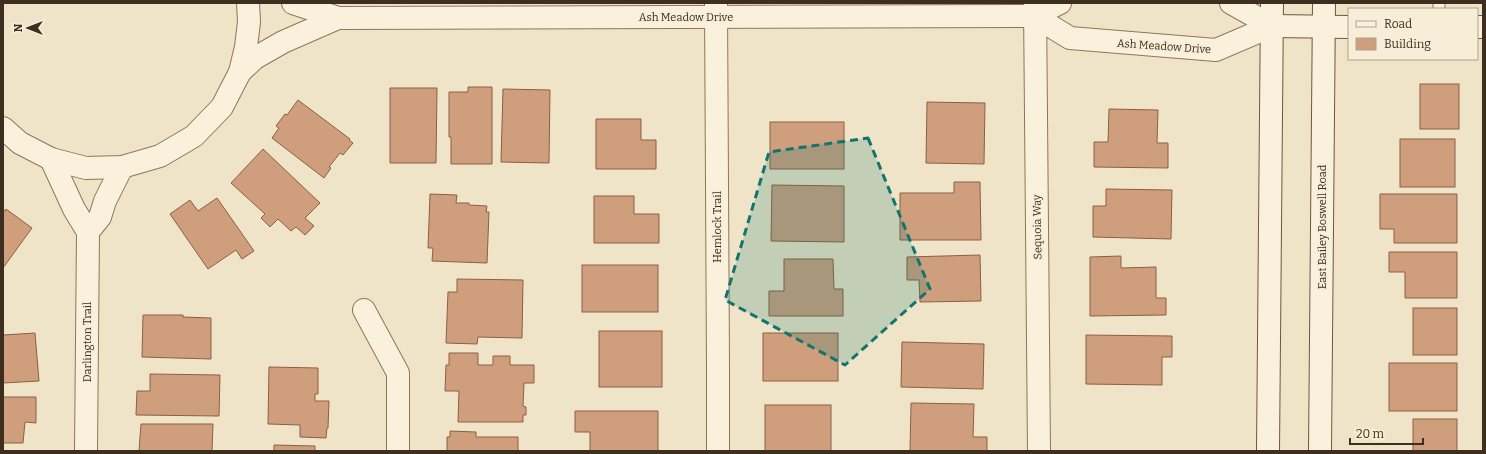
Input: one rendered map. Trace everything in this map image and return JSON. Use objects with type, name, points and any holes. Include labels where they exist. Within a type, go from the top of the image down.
[{"type":"street","points":[[3,128],[20,143],[51,159],[86,168],[122,168],[160,156],[194,136],[222,107],[240,72],[246,47],[249,22],[248,3]]},
{"type":"street","name":"Ash Meadow Drive","points":[[293,3],[338,18],[716,10],[1035,9],[1060,3]]},
{"type":"street","points":[[1231,3],[1272,26],[1348,27]]},
{"type":"street","points":[[1268,451],[1272,3]]},
{"type":"street","name":"East Bailey Boswell Road","points":[[1320,451],[1324,3]]},
{"type":"street","name":"Ash Meadow Drive","points":[[1035,9],[1070,38],[1216,50],[1231,42],[1272,26]]},
{"type":"street","name":"Sequoia Way","points":[[1035,9],[1039,451]]},
{"type":"street","name":"Hemlock Trail","points":[[716,10],[718,451]]},
{"type":"street","name":"Ash Meadow Drive","points":[[240,72],[255,58],[283,42],[338,18]]},
{"type":"street","points":[[51,159],[74,209],[88,232],[100,217],[105,201],[122,168]]},
{"type":"street","name":"Darlington Trail","points":[[86,451],[88,232]]},
{"type":"street","points":[[364,310],[398,373],[398,451]]},
{"type":"highlighted area","points":[[868,138],[930,289],[845,365],[725,300],[769,152]]},
{"type":"building","points":[[1420,84],[1459,84],[1459,129],[1420,129]]},
{"type":"building","points":[[468,87],[492,87],[492,164],[451,164],[451,137],[449,137],[449,92],[468,92]]},
{"type":"building","points":[[390,88],[437,88],[436,163],[390,163]]},
{"type":"building","points":[[503,89],[550,90],[549,163],[501,162]]},
{"type":"building","points":[[298,100],[350,139],[349,140],[353,143],[343,155],[340,153],[329,167],[331,168],[324,178],[272,138],[279,128],[276,126],[285,114],[287,115]]},
{"type":"building","points":[[927,102],[985,103],[984,164],[926,163]]},
{"type":"building","points":[[1109,109],[1158,110],[1157,143],[1168,143],[1168,168],[1094,167],[1094,142],[1108,142]]},
{"type":"building","points":[[596,119],[641,119],[641,140],[656,140],[656,169],[596,169]]},
{"type":"building","points":[[770,122],[844,122],[844,169],[770,169]]},
{"type":"building","points":[[1400,139],[1455,139],[1455,187],[1400,187]]},
{"type":"building","points":[[263,149],[320,203],[305,218],[314,226],[305,235],[296,227],[291,231],[278,219],[270,227],[261,218],[265,214],[231,183]]},
{"type":"building","points":[[954,182],[980,182],[981,240],[900,240],[900,193],[954,193]]},
{"type":"building","points":[[772,185],[844,186],[844,242],[771,241]]},
{"type":"building","points":[[1106,189],[1172,190],[1171,239],[1093,237],[1093,206],[1106,206]]},
{"type":"building","points":[[430,194],[457,195],[456,203],[469,203],[469,205],[487,206],[486,212],[489,212],[487,263],[432,261],[433,248],[428,248]]},
{"type":"building","points":[[1380,194],[1457,194],[1457,243],[1394,243],[1394,229],[1380,229]]},
{"type":"building","points":[[594,196],[634,196],[634,214],[659,214],[659,243],[594,243]]},
{"type":"building","points":[[217,198],[254,251],[242,259],[236,250],[208,269],[170,214],[190,200],[198,211]]},
{"type":"building","points":[[6,209],[32,228],[3,268],[3,210],[5,211]]},
{"type":"building","points":[[1389,252],[1457,252],[1457,298],[1405,298],[1405,272],[1389,272]]},
{"type":"building","points":[[980,255],[981,301],[920,302],[919,280],[907,280],[907,257]]},
{"type":"building","points":[[1121,256],[1121,268],[1156,267],[1156,298],[1166,298],[1166,315],[1090,316],[1090,257]]},
{"type":"building","points":[[784,259],[833,259],[834,289],[843,289],[843,316],[769,316],[769,291],[784,291]]},
{"type":"building","points":[[582,265],[658,265],[658,312],[582,312]]},
{"type":"building","points":[[457,279],[523,280],[522,338],[478,337],[477,344],[446,343],[448,292],[457,292]]},
{"type":"building","points":[[1413,308],[1457,308],[1457,355],[1413,355]]},
{"type":"building","points":[[143,315],[183,315],[183,317],[211,318],[211,359],[142,357]]},
{"type":"building","points":[[599,331],[662,331],[662,387],[599,387]]},
{"type":"building","points":[[35,333],[39,381],[3,383],[3,335]]},
{"type":"building","points":[[763,333],[838,333],[838,381],[763,381]]},
{"type":"building","points":[[1086,335],[1172,336],[1172,357],[1162,357],[1162,385],[1086,384]]},
{"type":"building","points":[[902,342],[984,344],[983,389],[901,387]]},
{"type":"building","points":[[449,353],[478,353],[478,365],[493,365],[493,356],[510,356],[510,365],[534,365],[534,383],[524,383],[523,406],[526,407],[526,415],[523,415],[523,422],[458,422],[459,391],[445,391],[446,365],[449,365]]},
{"type":"building","points":[[1389,363],[1457,363],[1457,411],[1389,411]]},
{"type":"building","points":[[269,367],[318,368],[318,394],[315,394],[315,401],[329,401],[326,438],[300,437],[300,425],[268,424]]},
{"type":"building","points":[[150,374],[220,375],[219,416],[136,415],[137,391],[150,391]]},
{"type":"building","points":[[3,397],[36,397],[36,423],[25,422],[23,443],[3,443]]},
{"type":"building","points":[[911,403],[974,404],[973,437],[987,437],[987,451],[910,451]]},
{"type":"building","points":[[765,405],[831,405],[831,451],[765,451]]},
{"type":"building","points":[[575,411],[658,411],[658,451],[590,451],[590,432],[575,432]]},
{"type":"building","points":[[1413,419],[1457,419],[1457,451],[1413,451]]},
{"type":"building","points":[[141,424],[213,424],[212,451],[139,451]]},
{"type":"building","points":[[450,431],[476,432],[476,437],[518,437],[518,451],[447,451],[447,437],[450,437]]},
{"type":"building","points":[[274,445],[315,446],[315,451],[274,451]]}]
